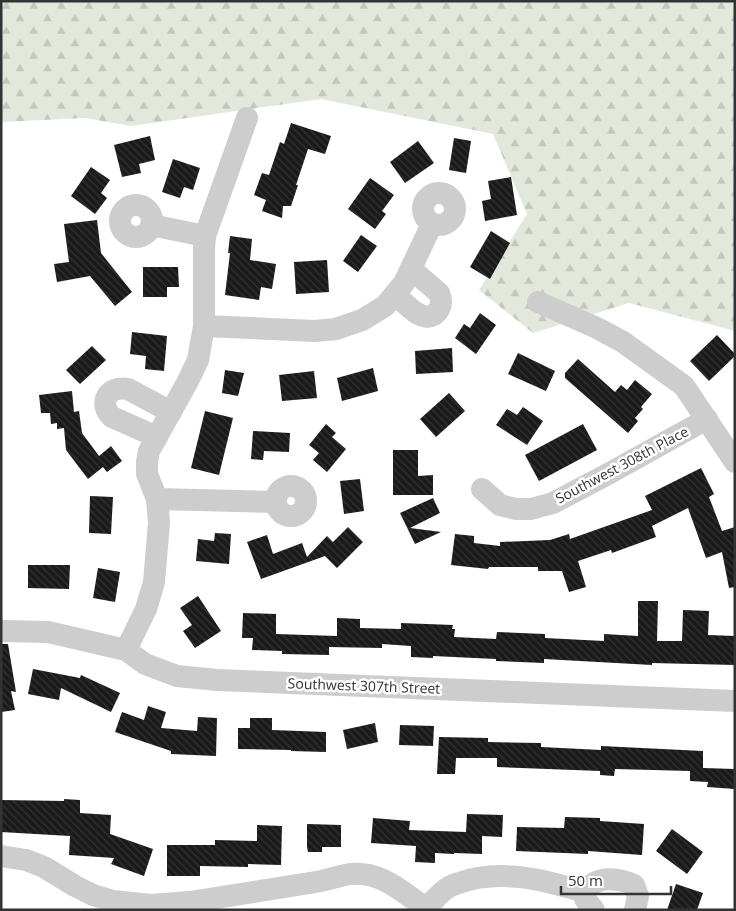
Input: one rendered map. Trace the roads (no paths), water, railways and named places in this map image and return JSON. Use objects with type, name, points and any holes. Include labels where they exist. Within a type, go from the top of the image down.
[{"type":"street","points":[[126,650],[146,609],[154,582],[159,523],[157,499],[147,474],[146,462],[149,451],[198,360],[204,326],[205,236],[247,118]]},
{"type":"street","points":[[204,326],[315,331],[336,329],[362,320],[385,306],[404,283],[432,224]]},
{"type":"street","points":[[151,225],[205,236]]},
{"type":"street","points":[[395,294],[417,314],[429,316],[439,310],[442,299],[439,293],[411,270]]},
{"type":"street","points":[[538,302],[597,328],[623,342],[684,386],[735,462]]},
{"type":"street","points":[[157,437],[112,417],[106,404],[106,398],[114,389],[128,389],[171,412]]},
{"type":"street","name":"Southwest 308th Place","points":[[482,489],[500,505],[516,509],[531,509],[553,503],[707,419]]},
{"type":"street","points":[[157,499],[275,502]]},
{"type":"street","name":"Southwest 307th Street","points":[[1,631],[48,632],[126,650],[145,664],[177,676],[227,680],[735,701]]},
{"type":"street","points":[[1,856],[26,860],[44,867],[75,886],[113,902],[151,905],[190,902],[329,880],[340,876],[362,874],[386,880],[426,909],[449,887],[469,879],[490,876],[512,876],[535,879],[589,901],[590,886],[598,881],[606,879],[629,882],[634,885],[638,896],[635,910]]}]
